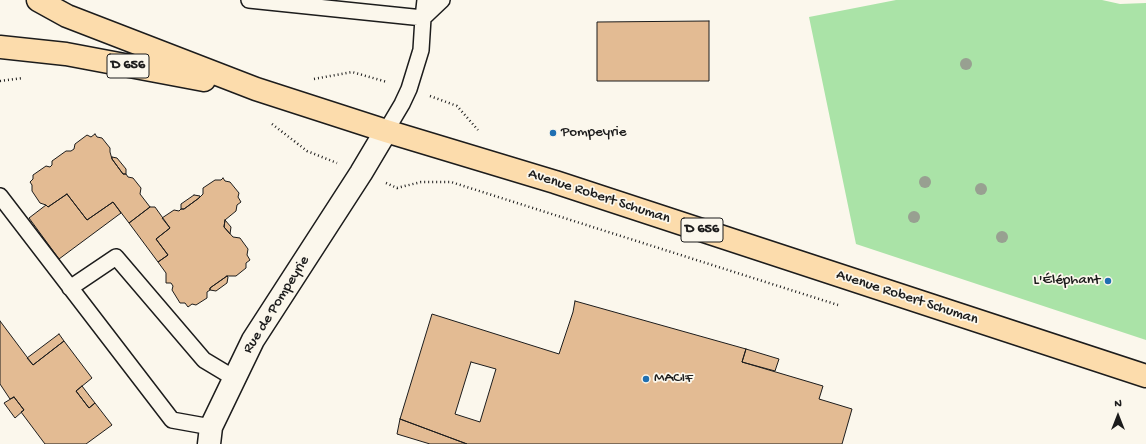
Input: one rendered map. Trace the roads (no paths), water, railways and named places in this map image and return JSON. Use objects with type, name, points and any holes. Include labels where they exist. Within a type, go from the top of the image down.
[{"type":"main road","name":"Avenue Robert Schuman","points":[[38,0],[67,16],[256,89],[386,131],[555,182],[1146,376]]},
{"type":"main road","name":"Avenue Robert Schuman","points":[[0,47],[66,54],[256,89]]},
{"type":"street","name":"Rue de Pompeyrie","points":[[210,435],[234,378],[253,340],[361,173],[386,131]]},
{"type":"lane","points":[[249,0],[424,18]]},
{"type":"lane","points":[[386,131],[409,89],[421,50],[425,0]]},
{"type":"lane","points":[[424,18],[442,0]]},
{"type":"lane","points":[[0,196],[172,420],[210,435]]},
{"type":"lane","points":[[70,288],[116,257],[204,360],[234,378]]},
{"type":"place","name":"Pompeyrie","points":[[553,133]]},
{"type":"place","name":"L'Éléphant","points":[[1108,281]]},
{"type":"place","name":"MACIF","points":[[646,379]]}]
